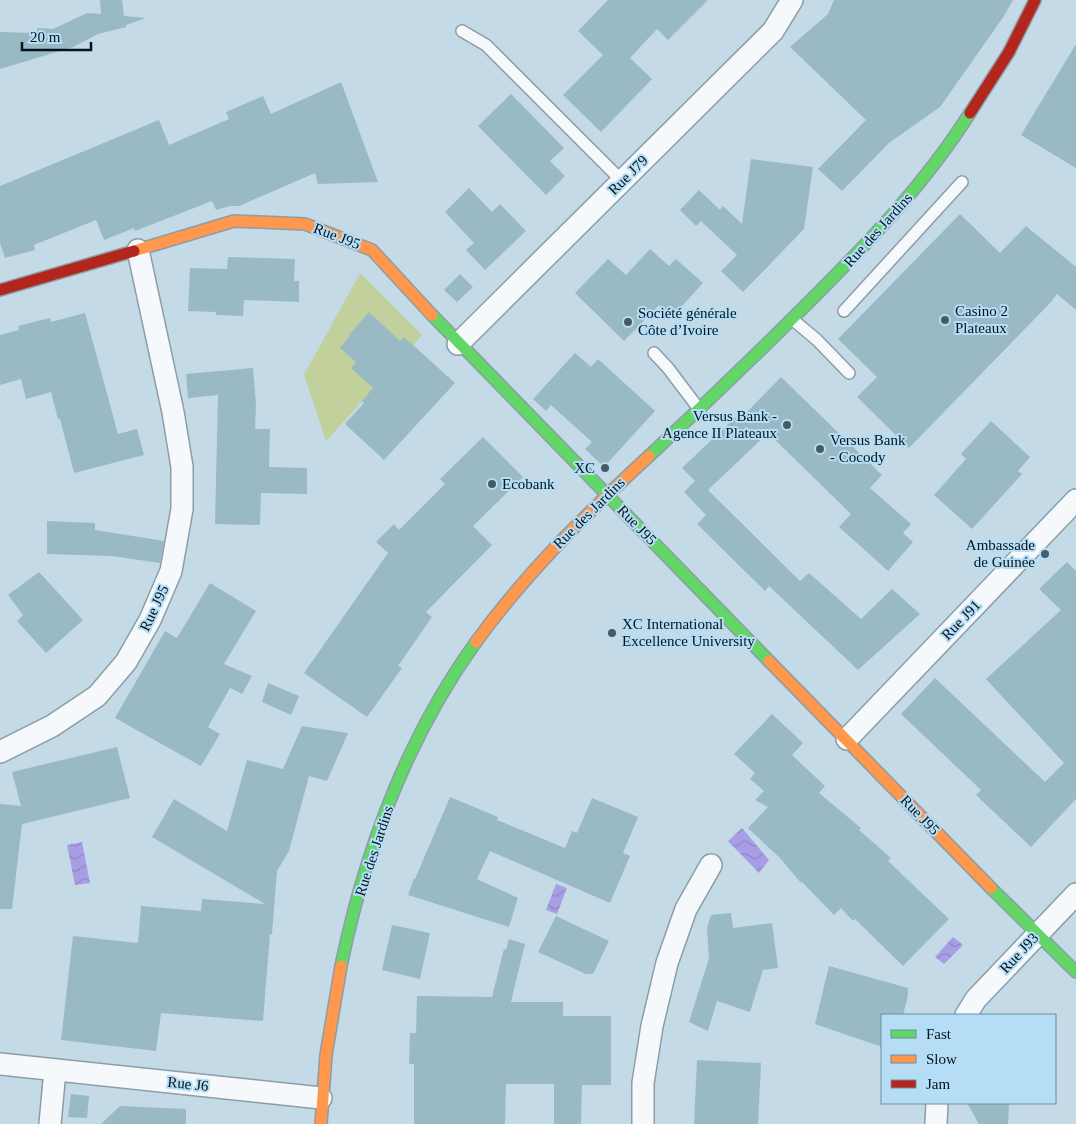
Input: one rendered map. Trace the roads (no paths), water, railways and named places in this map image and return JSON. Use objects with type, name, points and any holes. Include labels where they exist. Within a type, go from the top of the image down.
[{"type":"street","name":"Rue J79","points":[[458,344],[773,31],[792,0]]},
{"type":"street","name":"Rue des Jardins","points":[[321,1124],[321,1098],[331,1019],[343,954],[360,888],[384,815],[413,746],[450,681],[485,629],[538,565],[607,494],[699,409],[868,244],[936,164],[996,76],[1029,15],[1035,0]]},
{"type":"street","name":"Rue J95","points":[[0,290],[234,221],[305,224],[372,250],[458,344],[607,494],[1036,935],[1076,972]]},
{"type":"street","name":"Rue J95","points":[[0,752],[52,726],[97,696],[126,662],[150,620],[170,571],[182,509],[182,467],[173,412],[138,250]]},
{"type":"street","name":"Rue J91","points":[[846,739],[1076,500]]},
{"type":"street","points":[[642,1124],[643,1083],[652,1026],[667,963],[686,909],[710,865]]},
{"type":"street","name":"Rue J93","points":[[967,1014],[976,999],[1076,894]]},
{"type":"street","name":"Rue J6","points":[[0,1064],[321,1098]]},
{"type":"street","points":[[50,1124],[55,1070]]},
{"type":"street","points":[[936,1124],[937,1104]]},
{"type":"lane","points":[[462,31],[486,45],[622,181]]},
{"type":"lane","points":[[844,310],[962,182]]},
{"type":"lane","points":[[792,319],[817,340],[849,373]]},
{"type":"lane","points":[[654,353],[668,368],[699,409]]},
{"type":"water","points":[[742,828],[769,860],[759,873],[728,841]]},
{"type":"water","points":[[82,842],[90,883],[75,885],[67,845]]},
{"type":"water","points":[[556,884],[567,888],[557,914],[546,910]]},
{"type":"water","points":[[953,937],[963,945],[944,964],[935,957]]},
{"type":"place","name":"Casino 2 Plateaux","points":[[945,320]]},
{"type":"place","name":"Société générale Côte d’Ivoire","points":[[628,322]]},
{"type":"place","name":"Versus Bank - Agence II Plateaux","points":[[787,425]]},
{"type":"place","name":"Versus Bank - Cocody","points":[[820,449]]},
{"type":"place","name":"XC","points":[[605,468]]},
{"type":"place","name":"Ecobank","points":[[492,484]]},
{"type":"place","name":"Ambassade de Guinée","points":[[1045,554]]},
{"type":"place","name":"XC International Excellence University","points":[[612,633]]}]
